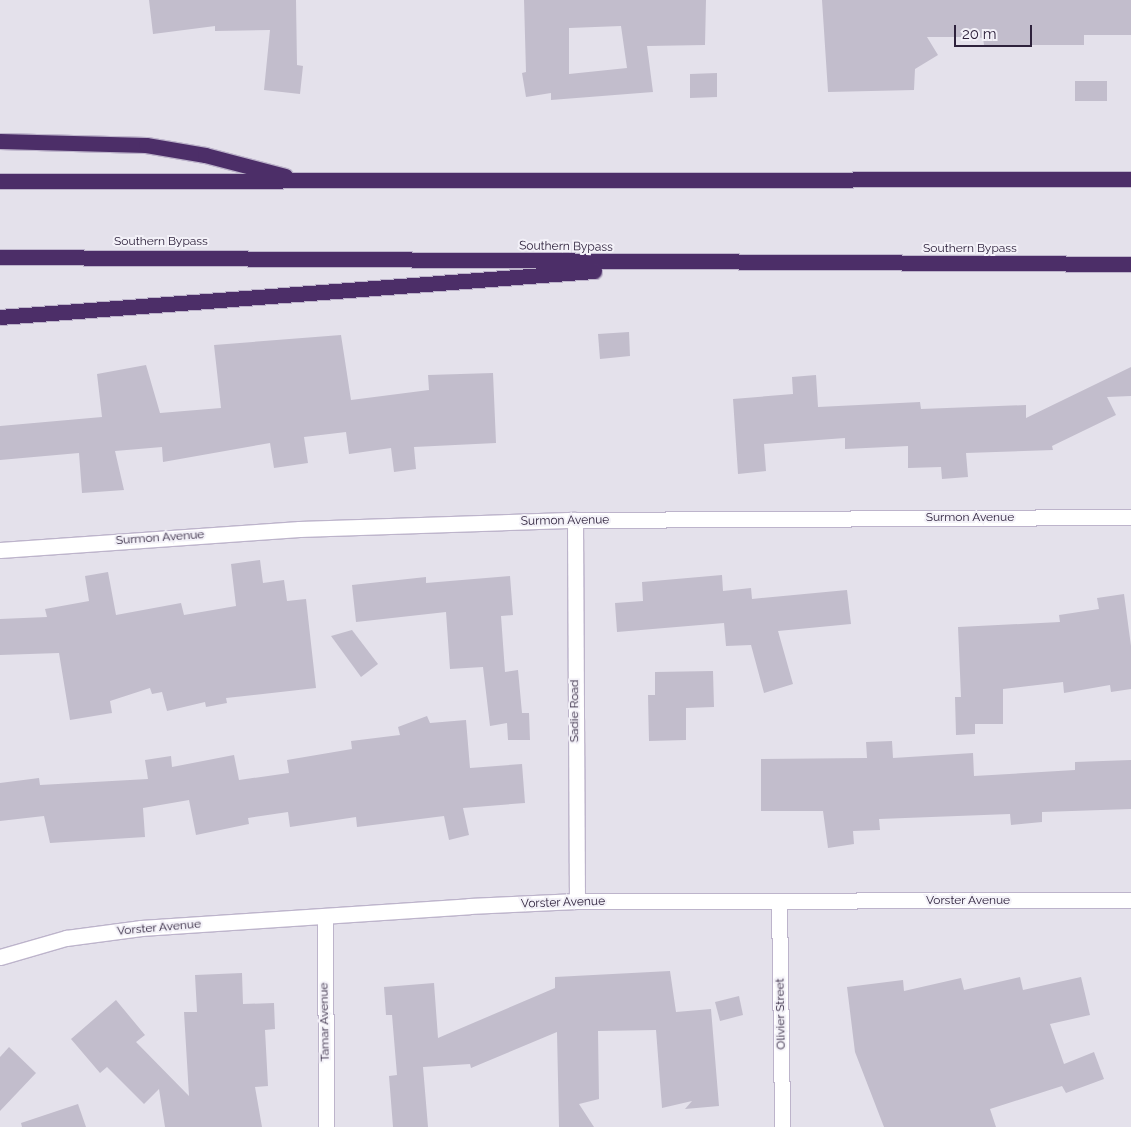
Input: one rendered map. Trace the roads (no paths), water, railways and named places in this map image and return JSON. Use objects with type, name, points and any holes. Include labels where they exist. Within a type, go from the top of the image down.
[{"type":"highway","points":[[0,141],[146,145],[240,162],[299,180]]},
{"type":"highway","points":[[0,181],[1131,179]]},
{"type":"highway","name":"Southern Bypass","points":[[0,257],[682,264],[1131,264]]},
{"type":"highway","points":[[0,316],[682,264]]},
{"type":"street","name":"Surmon Avenue","points":[[0,550],[299,529],[575,520],[1131,517]]},
{"type":"street","name":"Sadie Road","points":[[575,520],[577,902]]},
{"type":"street","name":"Vorster Avenue","points":[[0,957],[66,938],[141,928],[577,902],[1131,900]]},
{"type":"street","name":"Olivier Street","points":[[779,901],[782,1127]]},
{"type":"street","name":"Tamar Avenue","points":[[324,917],[326,1127]]}]
